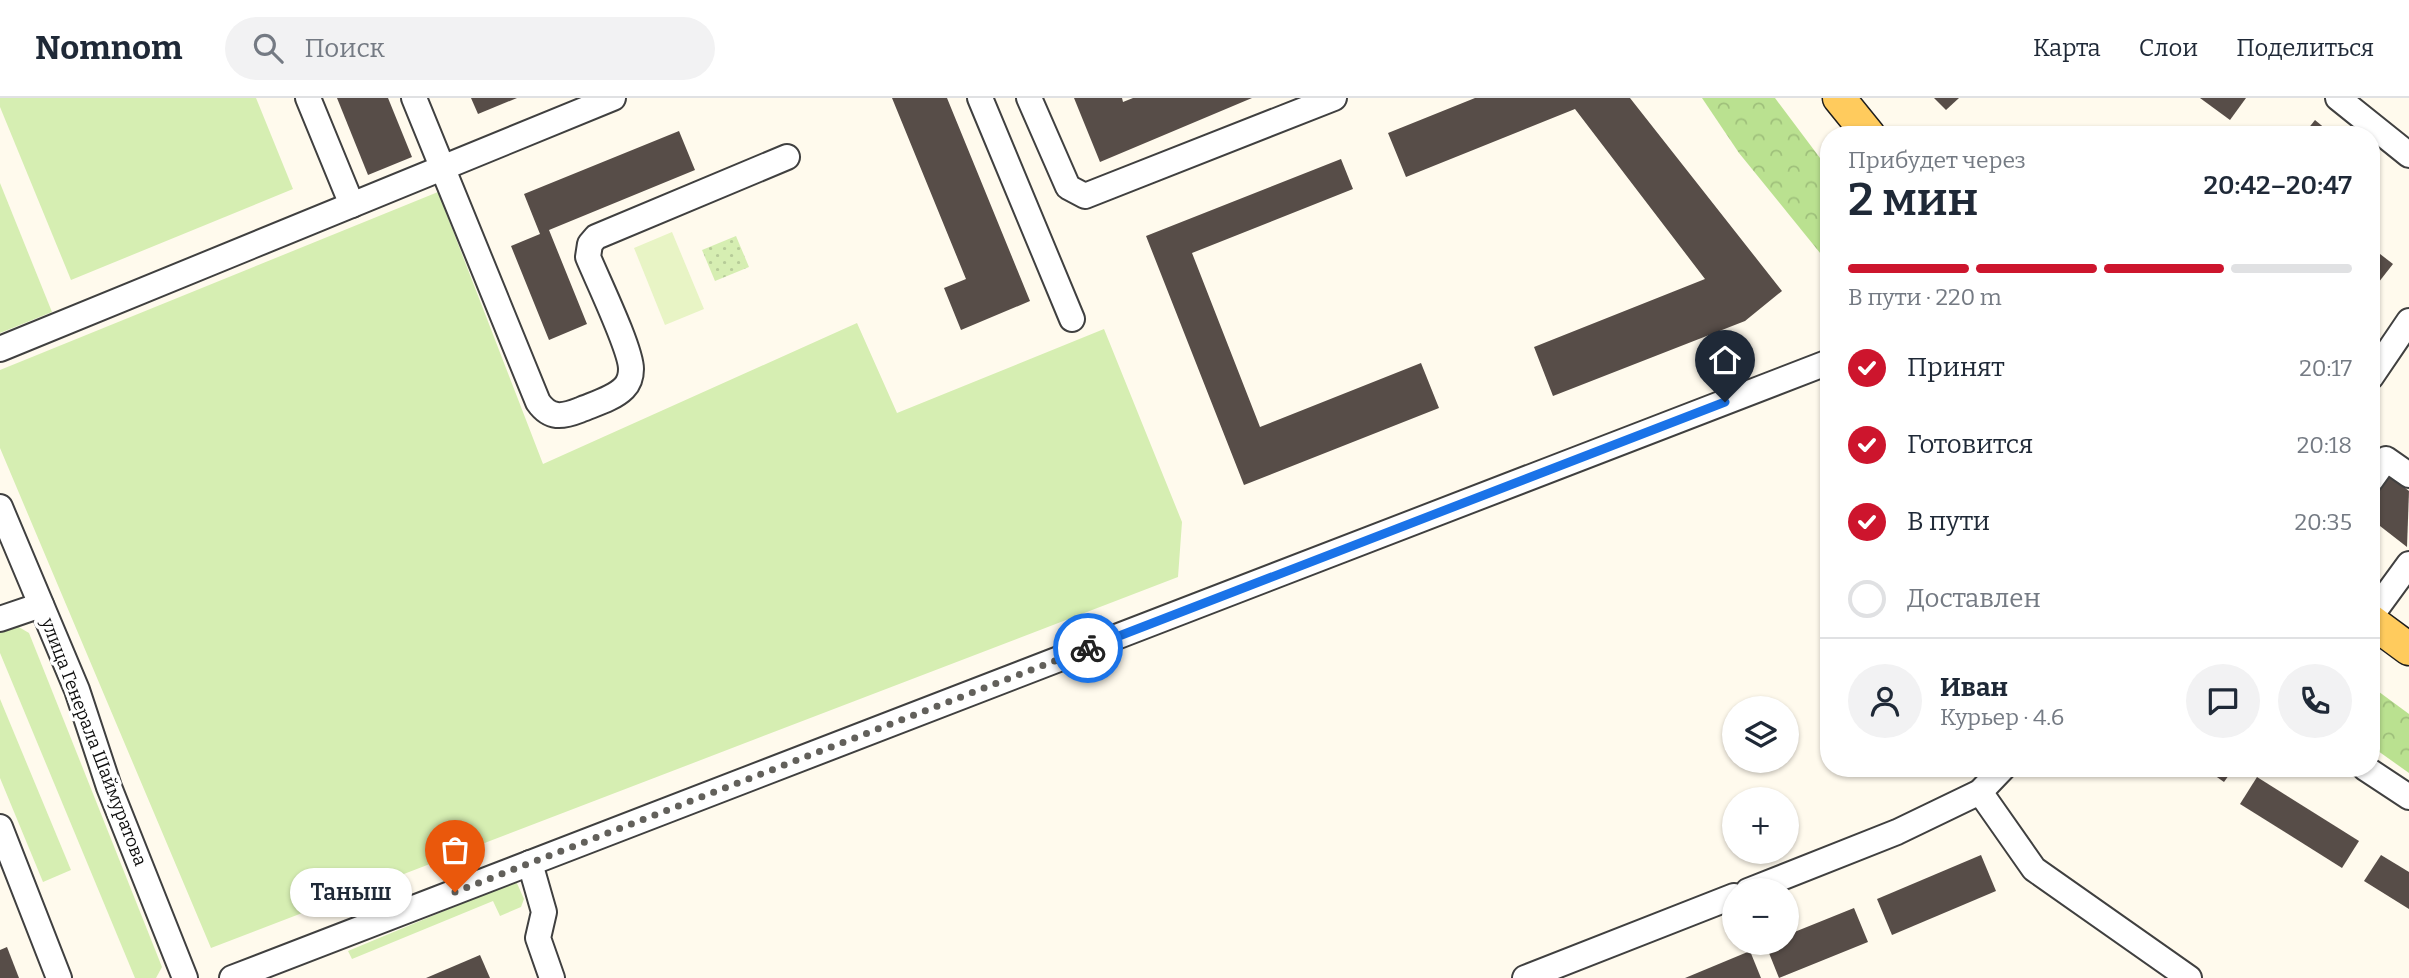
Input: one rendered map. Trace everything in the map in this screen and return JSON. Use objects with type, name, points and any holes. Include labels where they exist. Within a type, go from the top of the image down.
[{"type":"main road","points":[[1839,98],[1862,126]]},
{"type":"main road","points":[[2380,625],[2409,649]]},
{"type":"street","points":[[308,98],[352,205]]},
{"type":"street","points":[[414,98],[538,402],[544,410],[556,416],[568,415],[615,395],[625,387],[630,378],[630,359],[588,257],[590,243],[604,233],[787,158]]},
{"type":"street","points":[[0,349],[613,98]]},
{"type":"street","points":[[980,98],[1072,319]]},
{"type":"street","points":[[1029,98],[1068,187],[1085,196],[1327,99]]},
{"type":"street","points":[[2338,98],[2373,126]]},
{"type":"street","points":[[2380,132],[2409,155]]},
{"type":"street","points":[[2380,364],[2409,321]]},
{"type":"street","points":[[232,978],[1820,365]]},
{"type":"street","points":[[2380,467],[2386,459],[2409,475]]},
{"type":"street","name":"улица Генерала Шаймуратова","points":[[0,507],[77,690],[109,787],[185,978]]},
{"type":"street","points":[[2380,605],[2409,565]]},
{"type":"street","points":[[0,620],[41,605]]},
{"type":"street","points":[[1781,878],[1898,832],[1980,792],[1994,777]]},
{"type":"street","points":[[2379,777],[2409,797]]},
{"type":"street","points":[[1980,792],[2034,869],[2189,978]]},
{"type":"street","points":[[0,827],[59,978]]},
{"type":"street","points":[[530,863],[544,912],[538,938],[552,978]]},
{"type":"street","points":[[1525,978],[1722,901]]},
{"type":"green space","points":[[0,98],[256,98],[293,189],[71,280],[0,107]]},
{"type":"green space","points":[[1702,98],[1775,98],[1820,158],[1820,253],[1739,153]]},
{"type":"green space","points":[[0,183],[52,312],[0,333]]},
{"type":"green space","points":[[438,192],[543,464],[857,323],[897,413],[1104,329],[1182,522],[1178,577],[211,948],[0,448],[0,370]]},
{"type":"green space","points":[[672,232],[704,309],[665,325],[634,248]]},
{"type":"green space","points":[[736,236],[749,267],[715,281],[702,250]]},
{"type":"green space","points":[[17,626],[29,633],[162,967],[156,978],[135,978],[0,653],[0,633]]},
{"type":"green space","points":[[2380,693],[2409,714],[2409,773],[2380,752]]},
{"type":"green space","points":[[0,699],[71,870],[43,882],[0,778]]},
{"type":"green space","points":[[516,881],[524,899],[521,907],[500,916],[493,901],[352,959],[348,951]]},
{"type":"building","points":[[337,98],[388,98],[412,157],[368,175]]},
{"type":"building","points":[[471,98],[517,98],[478,114]]},
{"type":"building","points":[[892,98],[947,98],[1030,301],[961,330],[944,288],[966,279]]},
{"type":"building","points":[[1074,98],[1122,98],[1123,102],[1133,98],[1252,98],[1100,162]]},
{"type":"building","points":[[1475,98],[1630,98],[1782,291],[1745,321],[1553,396],[1534,347],[1705,279],[1575,109],[1406,177],[1388,133]]},
{"type":"building","points":[[1934,98],[1959,98],[1946,110]]},
{"type":"building","points":[[2200,98],[2246,98],[2230,120]]},
{"type":"building","points":[[2315,120],[2322,126],[2310,126]]},
{"type":"building","points":[[679,131],[695,170],[549,230],[587,324],[549,340],[511,246],[540,234],[524,194]]},
{"type":"building","points":[[1341,159],[1353,189],[1192,253],[1260,427],[1421,363],[1439,408],[1244,485],[1146,236]]},
{"type":"building","points":[[2380,254],[2393,264],[2380,281]]},
{"type":"building","points":[[2390,476],[2409,491],[2407,547],[2380,526],[2380,489]]},
{"type":"building","points":[[2257,777],[2359,841],[2342,868],[2240,804]]},
{"type":"building","points":[[1981,855],[1996,891],[1892,935],[1877,899]]},
{"type":"building","points":[[2381,855],[2409,872],[2409,909],[2364,881]]},
{"type":"building","points":[[1854,908],[1868,942],[1779,978],[1770,955],[1799,955],[1799,930]]},
{"type":"building","points":[[7,947],[19,978],[0,978],[0,950]]},
{"type":"building","points":[[480,955],[490,978],[426,978]]},
{"type":"building","points":[[1740,955],[1752,955],[1761,978],[1685,978]]},
{"type":"way so far","points":[[455,892],[1088,648]]},
{"type":"place","name":"Таныш","points":[[455,892]]},
{"type":"route","points":[[1088,648],[1725,402]]}]
